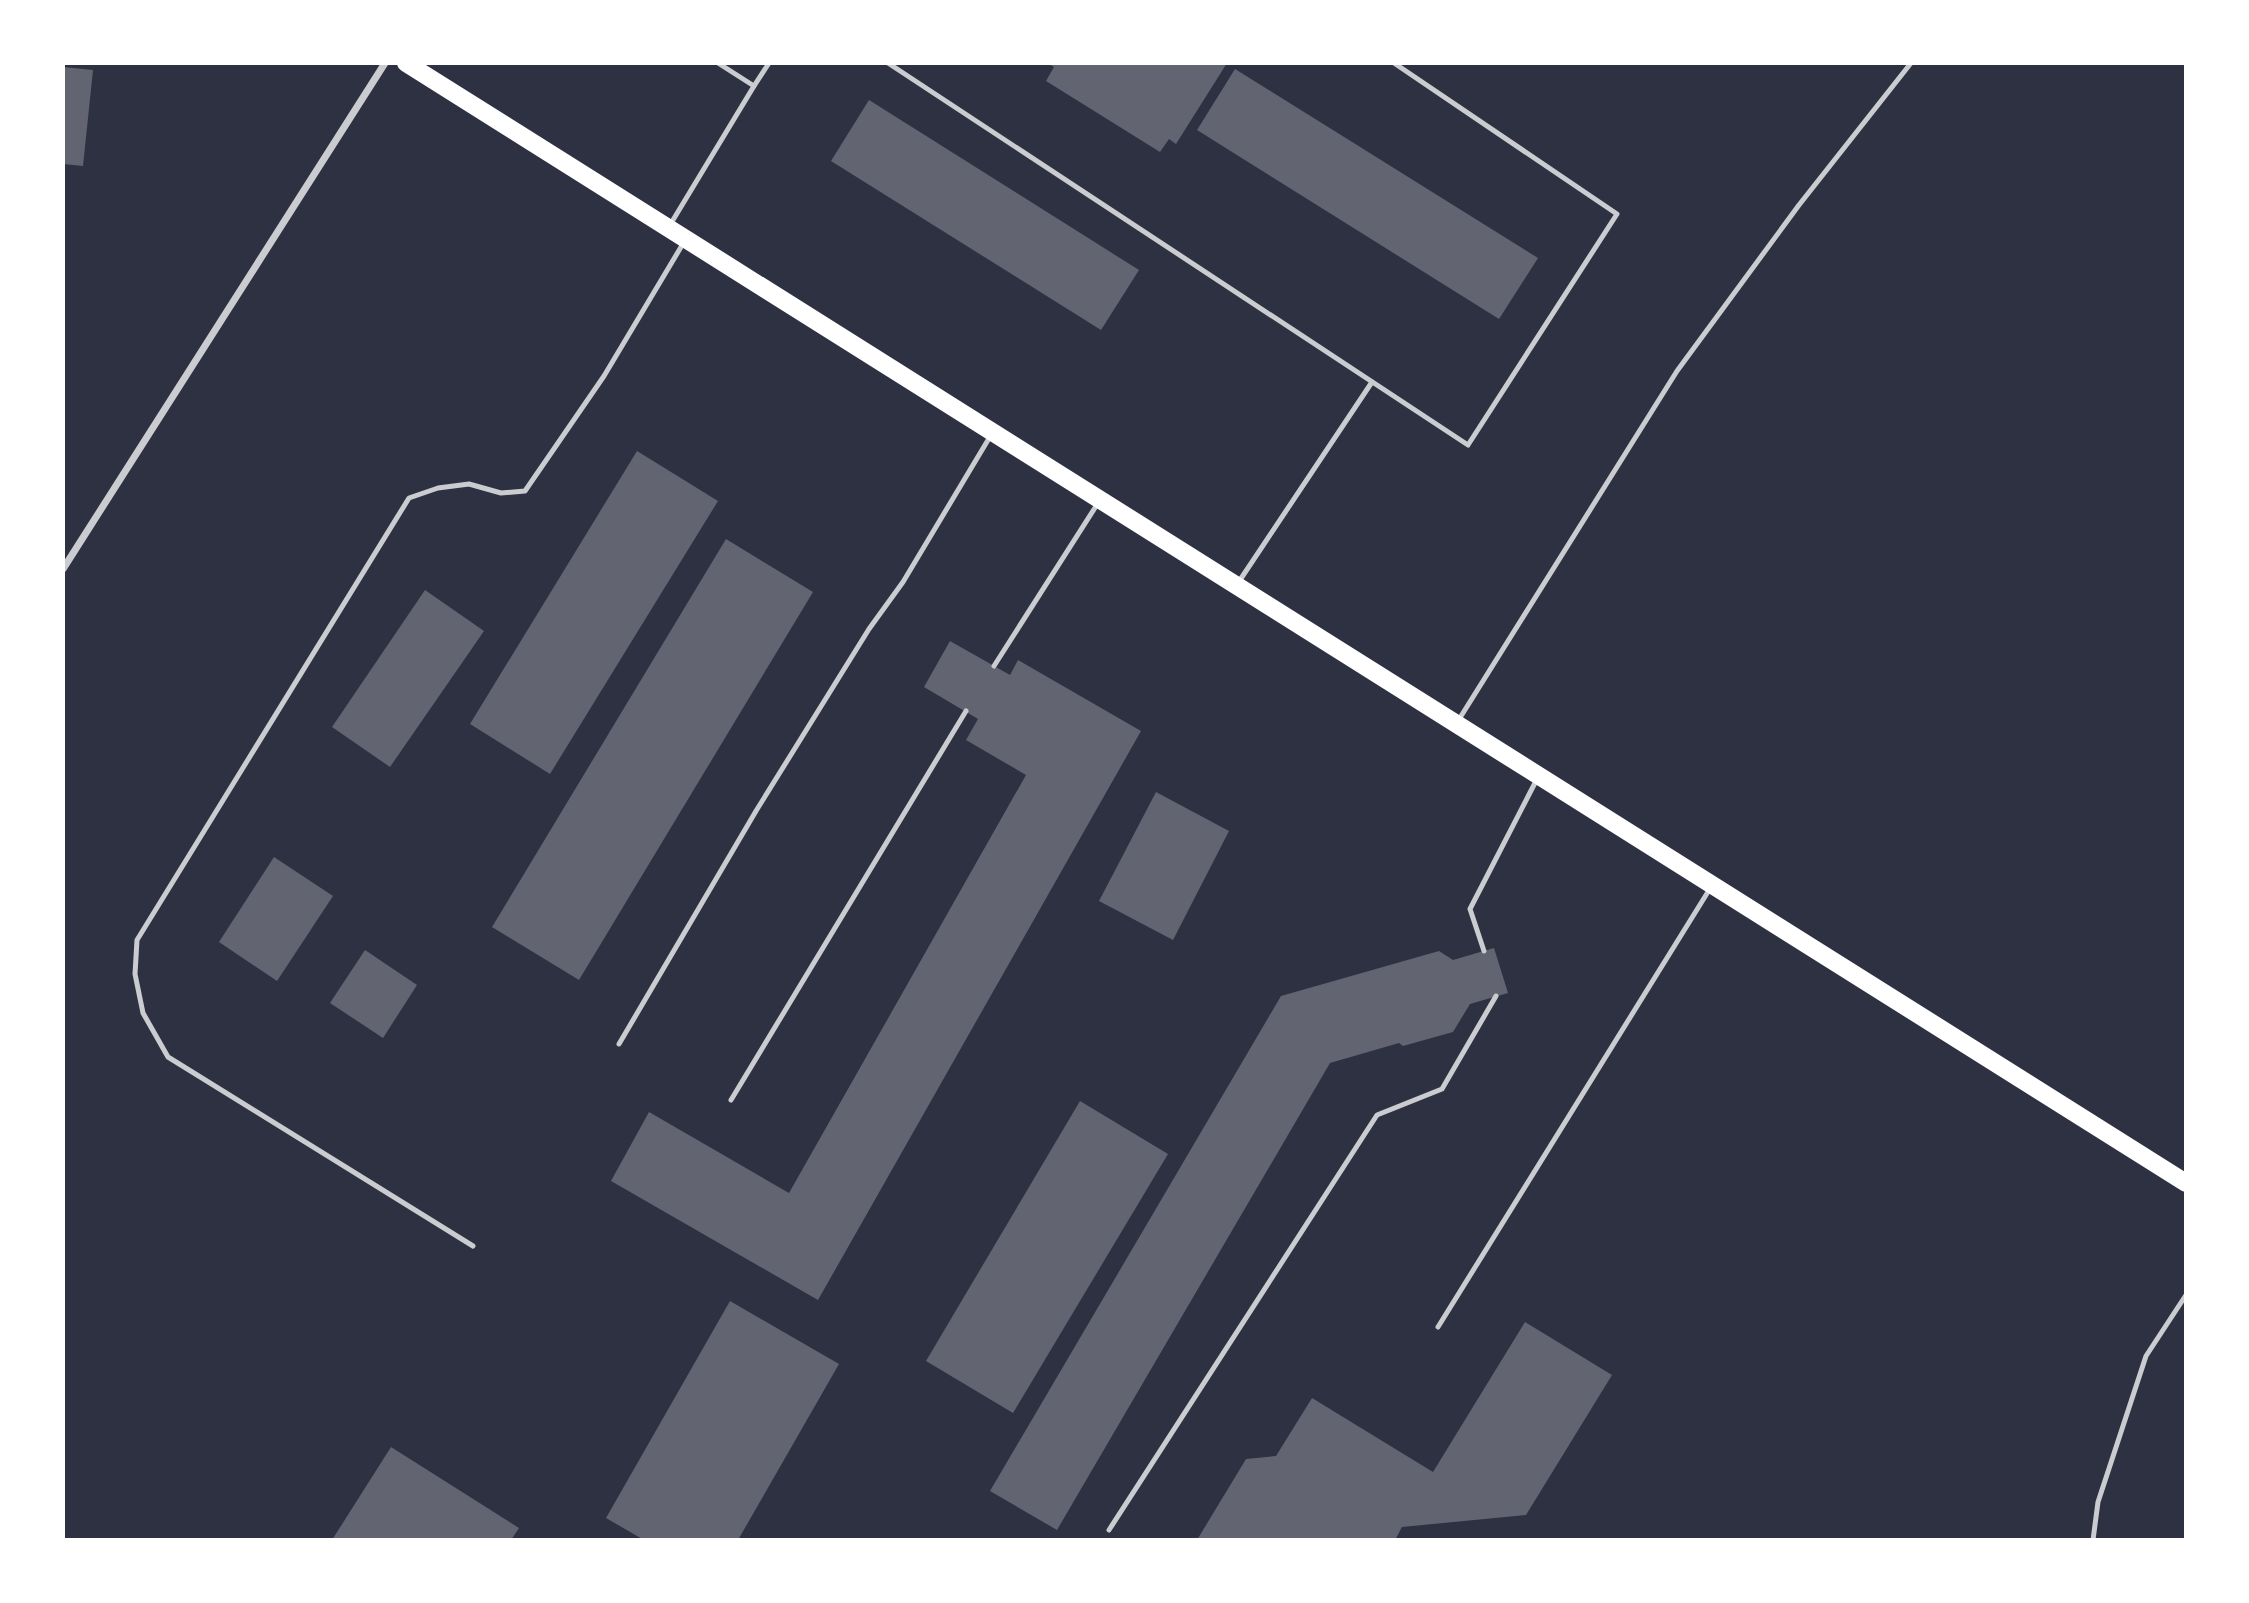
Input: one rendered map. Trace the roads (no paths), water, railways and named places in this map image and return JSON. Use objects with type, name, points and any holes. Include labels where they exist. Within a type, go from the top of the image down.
[{"type":"main road","points":[[406,63],[2186,1183]]},
{"type":"street","points":[[63,569],[385,63]]},
{"type":"lane","points":[[718,63],[754,86]]},
{"type":"lane","points":[[668,228],[769,63]]},
{"type":"lane","points":[[888,63],[1468,445],[1617,214],[1394,63]]},
{"type":"lane","points":[[1456,724],[1677,371],[1799,205],[1911,63]]},
{"type":"lane","points":[[473,1246],[168,1057],[143,1013],[135,974],[137,940],[409,498],[438,488],[468,484],[501,493],[525,491],[604,376],[686,239]]},
{"type":"lane","points":[[1236,585],[1372,382]]},
{"type":"lane","points":[[619,1044],[756,811],[869,629],[903,582],[993,432]]},
{"type":"lane","points":[[994,666],[1100,500]]},
{"type":"lane","points":[[731,1100],[966,711]]},
{"type":"lane","points":[[1484,951],[1470,909],[1538,776]]},
{"type":"lane","points":[[1438,1327],[1712,884]]},
{"type":"lane","points":[[1109,1530],[1377,1115],[1442,1089],[1496,996]]},
{"type":"lane","points":[[2093,1540],[2098,1502],[2146,1356],[2186,1295]]}]
